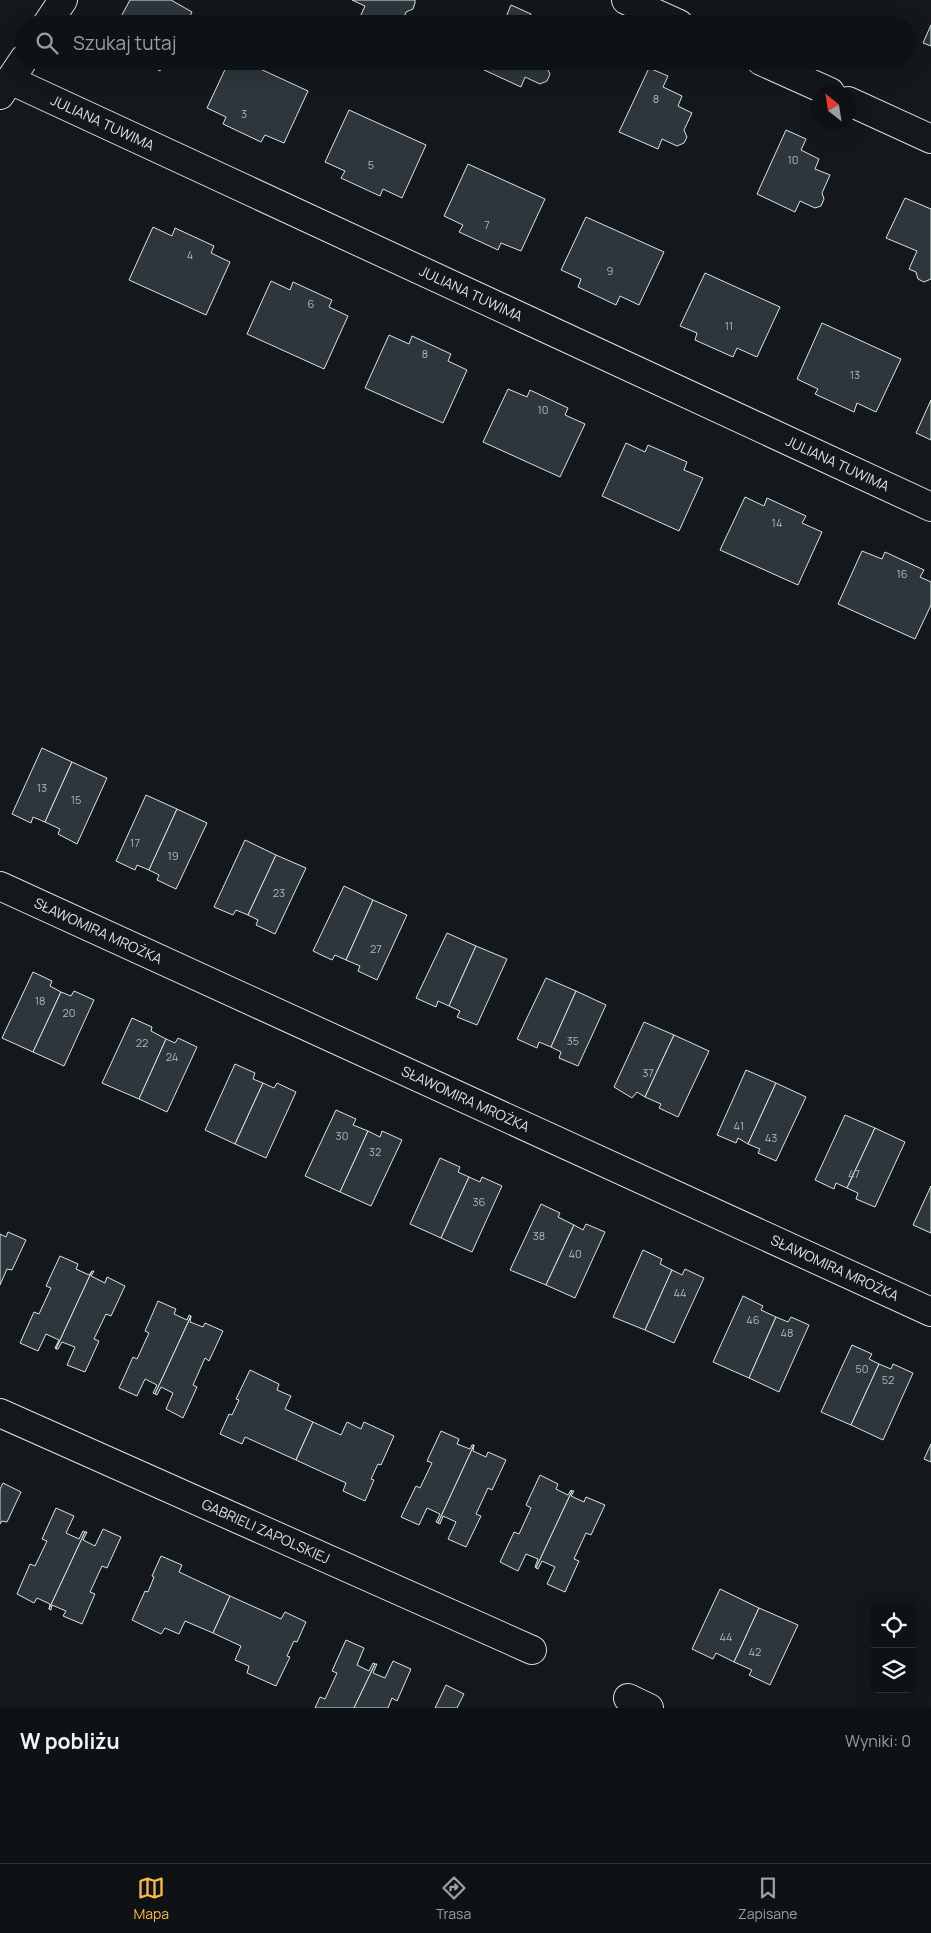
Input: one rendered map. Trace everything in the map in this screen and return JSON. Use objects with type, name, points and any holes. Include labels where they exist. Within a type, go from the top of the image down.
[{"type":"street","points":[[53,15],[63,0]]},
{"type":"street","points":[[626,0],[658,15]]},
{"type":"street","points":[[781,70],[814,85]]},
{"type":"street","name":"JULIANA TUWIMA","points":[[11,78],[931,507]]},
{"type":"street","points":[[856,105],[931,139]]},
{"type":"street","name":"SŁAWOMIRA MROŻKA","points":[[0,886],[931,1312]]},
{"type":"street","name":"GABRIELI ZAPOLSKIEJ","points":[[0,1414],[532,1650]]},
{"type":"building","points":[[130,0],[171,0],[192,12],[190,15],[122,15]]},
{"type":"building","points":[[352,0],[415,0],[413,9],[406,12],[405,15],[361,15],[365,6]]},
{"type":"building","points":[[511,5],[531,14],[531,15],[507,15]]},
{"type":"building","points":[[931,25],[931,46],[923,43]]},
{"type":"building","points":[[225,70],[262,70],[308,91],[284,143],[265,135],[261,142],[223,124],[226,117],[207,108]]},
{"type":"building","points":[[484,70],[548,70],[550,74],[547,81],[540,84],[525,77],[521,87]]},
{"type":"building","points":[[648,70],[654,70],[668,76],[663,87],[682,96],[678,106],[692,113],[684,130],[687,137],[684,143],[677,146],[662,139],[658,149],[619,132]]},
{"type":"building","points":[[349,110],[426,145],[402,198],[383,189],[380,196],[341,178],[345,171],[325,162]]},
{"type":"building","points":[[786,130],[806,139],[801,150],[819,159],[815,169],[830,175],[822,193],[824,199],[821,206],[815,208],[800,201],[795,212],[757,194]]},
{"type":"building","points":[[468,164],[545,199],[521,251],[501,243],[498,250],[459,232],[463,225],[444,216]]},
{"type":"building","points":[[905,198],[931,209],[931,279],[924,282],[918,279],[916,272],[909,269],[917,251],[886,238]]},
{"type":"building","points":[[586,217],[664,252],[639,305],[620,296],[616,305],[578,287],[581,279],[561,270]]},
{"type":"building","points":[[153,227],[172,236],[175,228],[214,246],[211,253],[230,262],[206,315],[129,280]]},
{"type":"building","points":[[705,273],[780,307],[757,357],[737,348],[733,357],[695,340],[697,333],[680,326]]},
{"type":"building","points":[[271,281],[290,290],[293,282],[332,300],[329,307],[348,316],[324,369],[247,334]]},
{"type":"building","points":[[822,323],[901,359],[876,412],[857,403],[854,412],[815,394],[818,389],[797,379]]},
{"type":"building","points":[[389,335],[409,344],[412,336],[451,354],[448,361],[467,370],[443,423],[365,388]]},
{"type":"building","points":[[508,389],[527,397],[530,390],[568,408],[565,415],[585,424],[560,477],[483,442]]},
{"type":"building","points":[[931,400],[931,440],[916,433]]},
{"type":"building","points":[[626,443],[645,452],[648,445],[687,462],[684,470],[703,478],[679,531],[602,496]]},
{"type":"building","points":[[745,497],[764,506],[767,498],[806,516],[802,523],[822,532],[798,585],[720,550]]},
{"type":"building","points":[[862,551],[882,559],[885,552],[924,570],[920,577],[931,582],[931,605],[915,639],[838,604]]},
{"type":"building","points":[[42,748],[72,762],[45,822],[33,817],[31,823],[12,814]]},
{"type":"building","points":[[72,762],[107,778],[77,844],[58,834],[60,829],[45,822]]},
{"type":"building","points":[[146,795],[177,809],[149,870],[137,865],[135,870],[116,861]]},
{"type":"building","points":[[177,809],[207,823],[176,889],[157,880],[159,875],[149,870]]},
{"type":"building","points":[[245,840],[276,855],[248,915],[236,910],[233,915],[214,907]]},
{"type":"building","points":[[276,855],[306,868],[275,934],[256,925],[258,920],[248,915]]},
{"type":"building","points":[[344,886],[373,900],[346,960],[335,955],[332,960],[313,951]]},
{"type":"building","points":[[373,900],[407,915],[377,980],[358,971],[360,966],[346,960]]},
{"type":"building","points":[[447,933],[476,946],[449,1006],[438,1001],[436,1007],[416,998]]},
{"type":"building","points":[[476,946],[507,959],[477,1025],[457,1017],[460,1011],[449,1006]]},
{"type":"building","points":[[33,972],[52,981],[50,986],[61,992],[33,1052],[2,1038]]},
{"type":"building","points":[[546,978],[576,991],[551,1047],[539,1042],[537,1048],[517,1039]]},
{"type":"building","points":[[74,991],[94,1000],[64,1066],[33,1052],[61,992],[71,996]]},
{"type":"building","points":[[576,991],[606,1005],[578,1066],[559,1058],[561,1052],[551,1047]]},
{"type":"building","points":[[132,1018],[152,1027],[151,1031],[166,1039],[139,1099],[102,1083]]},
{"type":"building","points":[[644,1022],[674,1035],[645,1097],[637,1092],[632,1098],[614,1087]]},
{"type":"building","points":[[674,1035],[709,1051],[678,1117],[659,1108],[661,1104],[645,1097]]},
{"type":"building","points":[[178,1038],[197,1047],[167,1112],[139,1099],[166,1039],[175,1043]]},
{"type":"building","points":[[235,1064],[255,1073],[253,1079],[263,1083],[235,1144],[205,1130]]},
{"type":"building","points":[[746,1070],[776,1083],[748,1144],[738,1138],[736,1143],[717,1135]]},
{"type":"building","points":[[263,1083],[274,1088],[277,1083],[296,1092],[266,1158],[235,1144]]},
{"type":"building","points":[[776,1083],[806,1097],[776,1161],[758,1153],[760,1149],[748,1144]]},
{"type":"building","points":[[336,1110],[356,1119],[353,1125],[368,1131],[340,1192],[305,1176]]},
{"type":"building","points":[[845,1115],[875,1128],[847,1188],[836,1183],[834,1189],[815,1180]]},
{"type":"building","points":[[875,1128],[905,1142],[875,1207],[856,1199],[858,1193],[847,1188]]},
{"type":"building","points":[[368,1131],[380,1137],[382,1131],[402,1140],[371,1206],[340,1192]]},
{"type":"building","points":[[440,1158],[460,1167],[458,1172],[469,1177],[441,1238],[410,1224]]},
{"type":"building","points":[[469,1177],[480,1182],[482,1177],[502,1186],[472,1252],[441,1238]]},
{"type":"building","points":[[931,1186],[931,1233],[913,1225]]},
{"type":"building","points":[[541,1204],[560,1213],[558,1217],[574,1225],[546,1285],[510,1270]]},
{"type":"building","points":[[586,1224],[605,1232],[575,1298],[546,1285],[574,1225],[583,1230]]},
{"type":"building","points":[[8,1232],[26,1240],[12,1270],[7,1269],[0,1285],[0,1234],[6,1237]]},
{"type":"building","points":[[643,1250],[662,1259],[660,1264],[672,1270],[645,1330],[613,1317]]},
{"type":"building","points":[[60,1256],[78,1264],[76,1269],[89,1275],[92,1271],[56,1349],[59,1340],[46,1334],[38,1351],[20,1343],[34,1312],[39,1314],[51,1288],[46,1286]]},
{"type":"building","points":[[685,1269],[704,1278],[674,1343],[645,1330],[672,1270],[682,1275]]},
{"type":"building","points":[[92,1271],[94,1271],[91,1276],[105,1283],[107,1277],[125,1286],[111,1316],[106,1314],[94,1339],[99,1341],[85,1372],[67,1365],[75,1347],[62,1342],[58,1349],[56,1349]]},
{"type":"building","points":[[743,1296],[763,1306],[761,1310],[776,1317],[749,1378],[713,1362]]},
{"type":"building","points":[[158,1301],[176,1309],[174,1314],[187,1320],[189,1315],[191,1316],[155,1394],[153,1393],[157,1385],[145,1379],[137,1396],[119,1388],[133,1357],[137,1359],[149,1333],[145,1331]]},
{"type":"building","points":[[191,1316],[190,1322],[203,1327],[205,1323],[223,1331],[209,1361],[205,1358],[193,1385],[197,1387],[183,1418],[166,1409],[173,1393],[161,1387],[157,1395],[155,1394]]},
{"type":"building","points":[[776,1317],[788,1322],[791,1317],[809,1325],[779,1392],[749,1378]]},
{"type":"building","points":[[852,1345],[872,1354],[869,1359],[879,1364],[851,1425],[821,1412]]},
{"type":"building","points":[[879,1364],[891,1369],[893,1364],[913,1373],[883,1440],[851,1425]]},
{"type":"building","points":[[250,1370],[279,1384],[277,1390],[291,1396],[285,1409],[313,1422],[296,1460],[245,1437],[242,1444],[220,1434],[229,1414],[232,1415],[239,1400],[236,1399]]},
{"type":"building","points":[[313,1422],[341,1435],[347,1422],[361,1429],[364,1422],[394,1436],[381,1465],[378,1464],[371,1479],[374,1480],[365,1501],[343,1491],[346,1483],[296,1460]]},
{"type":"building","points":[[441,1431],[459,1439],[457,1444],[470,1449],[474,1445],[438,1523],[436,1522],[440,1514],[427,1508],[419,1525],[401,1517],[416,1486],[420,1488],[432,1463],[427,1461]]},
{"type":"building","points":[[931,1444],[931,1462],[924,1459]]},
{"type":"building","points":[[474,1445],[473,1451],[486,1457],[488,1452],[506,1460],[492,1490],[488,1488],[476,1514],[481,1516],[466,1547],[448,1539],[456,1522],[443,1516],[440,1524],[438,1523]]},
{"type":"building","points":[[540,1475],[558,1484],[556,1489],[568,1495],[572,1491],[536,1568],[538,1559],[526,1554],[518,1571],[500,1562],[514,1532],[519,1534],[531,1508],[526,1505]]},
{"type":"building","points":[[3,1483],[21,1492],[7,1522],[2,1521],[0,1524],[0,1489]]},
{"type":"building","points":[[572,1491],[574,1491],[571,1496],[584,1502],[586,1497],[605,1505],[591,1535],[586,1533],[574,1559],[579,1561],[565,1592],[547,1584],[555,1567],[542,1561],[538,1569],[536,1568]]},
{"type":"building","points":[[56,1508],[74,1516],[66,1533],[79,1539],[83,1531],[85,1532],[49,1609],[50,1604],[37,1598],[34,1603],[17,1594],[30,1564],[35,1566],[47,1541],[42,1539]]},
{"type":"building","points":[[103,1529],[121,1537],[107,1568],[102,1566],[90,1592],[95,1594],[82,1624],[63,1616],[66,1611],[52,1605],[51,1610],[49,1609],[85,1532],[87,1532],[83,1540],[95,1546]]},
{"type":"building","points":[[161,1556],[182,1565],[179,1572],[230,1596],[213,1633],[185,1621],[179,1634],[165,1628],[161,1634],[132,1620],[145,1591],[148,1592],[154,1577],[152,1576]]},
{"type":"building","points":[[720,1589],[759,1608],[734,1662],[716,1653],[713,1659],[692,1649]]},
{"type":"building","points":[[230,1596],[281,1619],[285,1612],[306,1622],[297,1642],[294,1641],[287,1656],[290,1657],[276,1686],[247,1673],[249,1666],[235,1660],[241,1646],[213,1633]]},
{"type":"building","points":[[759,1608],[798,1625],[770,1685],[749,1675],[752,1670],[734,1662]]},
{"type":"building","points":[[346,1640],[364,1648],[357,1665],[369,1671],[373,1663],[375,1664],[354,1708],[315,1708],[320,1697],[325,1699],[337,1673],[332,1671]]},
{"type":"building","points":[[393,1661],[411,1669],[397,1701],[392,1698],[388,1708],[354,1708],[375,1664],[377,1664],[373,1673],[385,1678]]},
{"type":"building","points":[[446,1685],[464,1694],[457,1708],[435,1708]]}]
